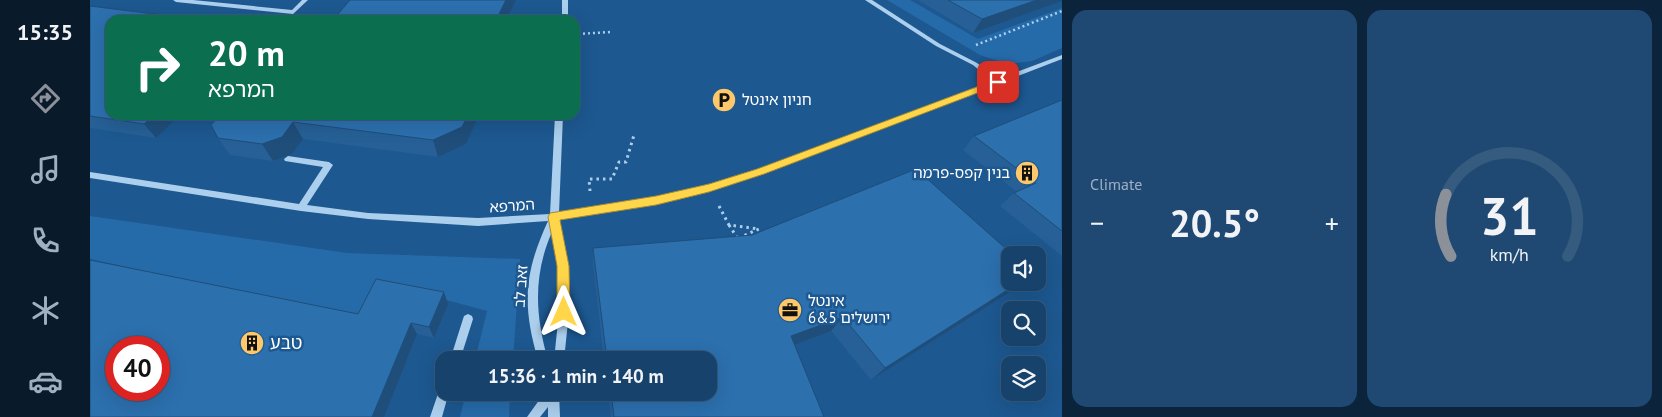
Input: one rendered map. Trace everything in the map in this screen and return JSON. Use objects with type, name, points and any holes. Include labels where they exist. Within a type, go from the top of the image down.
[{"type":"street","points":[[176,0],[294,12],[305,0]]},
{"type":"street","points":[[565,0],[566,15]]},
{"type":"street","points":[[868,0],[938,45],[975,64],[998,82]]},
{"type":"street","name":"המרפא","points":[[90,175],[301,208],[368,216],[431,221],[478,222],[554,217],[656,200],[709,188],[769,168],[1062,57]]},
{"type":"street","name":"זאב לב","points":[[559,120],[554,217],[564,276],[564,312],[560,351]]},
{"type":"street","points":[[288,160],[329,166],[301,208]]},
{"type":"street","name":"זאב לב","points":[[540,351],[536,341],[533,304],[535,268],[554,217]]},
{"type":"street","points":[[458,351],[468,319]]},
{"type":"street","points":[[436,417],[441,401]]},
{"type":"street","points":[[533,417],[546,401]]},
{"type":"street","points":[[553,401],[554,417]]},
{"type":"path","points":[[970,41],[976,45],[1062,11]]},
{"type":"path","points":[[580,34],[610,32]]},
{"type":"path","points":[[591,211],[589,179],[612,179],[619,162],[626,162],[634,135]]},
{"type":"path","points":[[709,188],[741,244]]},
{"type":"path","points":[[729,224],[759,229],[738,238]]},
{"type":"shaded area","points":[[887,0],[910,0],[978,39],[1062,8],[1062,48],[1032,61],[1007,64],[980,55]]},
{"type":"shaded area","points":[[90,216],[347,253],[520,259],[514,351],[477,351],[487,311],[377,281],[358,318],[90,259]]},
{"type":"shaded area","points":[[464,401],[510,401],[509,417],[460,417]]},
{"type":"building","points":[[350,0],[506,0],[498,15],[337,15]]},
{"type":"building","points":[[948,0],[1037,0],[982,19]]},
{"type":"building","points":[[90,6],[162,15],[105,15],[105,118],[90,116]]},
{"type":"building","name":"בנין קפס-פרמה","points":[[1062,100],[1062,231],[1014,193],[1036,183],[974,136]]},
{"type":"building","points":[[117,120],[148,120],[144,124]]},
{"type":"building","points":[[216,120],[466,120],[462,127],[433,140],[293,122],[282,137],[262,144],[218,138],[211,125]]},
{"type":"building","name":"אינטל ירושלים 5&6","points":[[916,169],[1003,246],[1001,246],[1001,291],[1006,291],[885,368],[843,317],[791,336],[824,417],[614,417],[612,401],[717,401],[717,351],[606,351],[593,248],[752,235]]},
{"type":"building","name":"טבע","points":[[90,260],[358,314],[376,279],[444,292],[429,327],[411,323],[372,417],[90,417]]},
{"type":"place","name":"חניון אינטל","points":[[724,100]]},
{"type":"place","name":"בנין קפס-פרמה","points":[[1027,173]]},
{"type":"place","name":"אינטל ירושלים 5&6","points":[[790,310]]},
{"type":"place","name":"טבע","points":[[252,343]]},
{"type":"route","points":[[564,312],[563,266],[554,217],[656,200],[709,188],[761,172],[998,82]]}]
